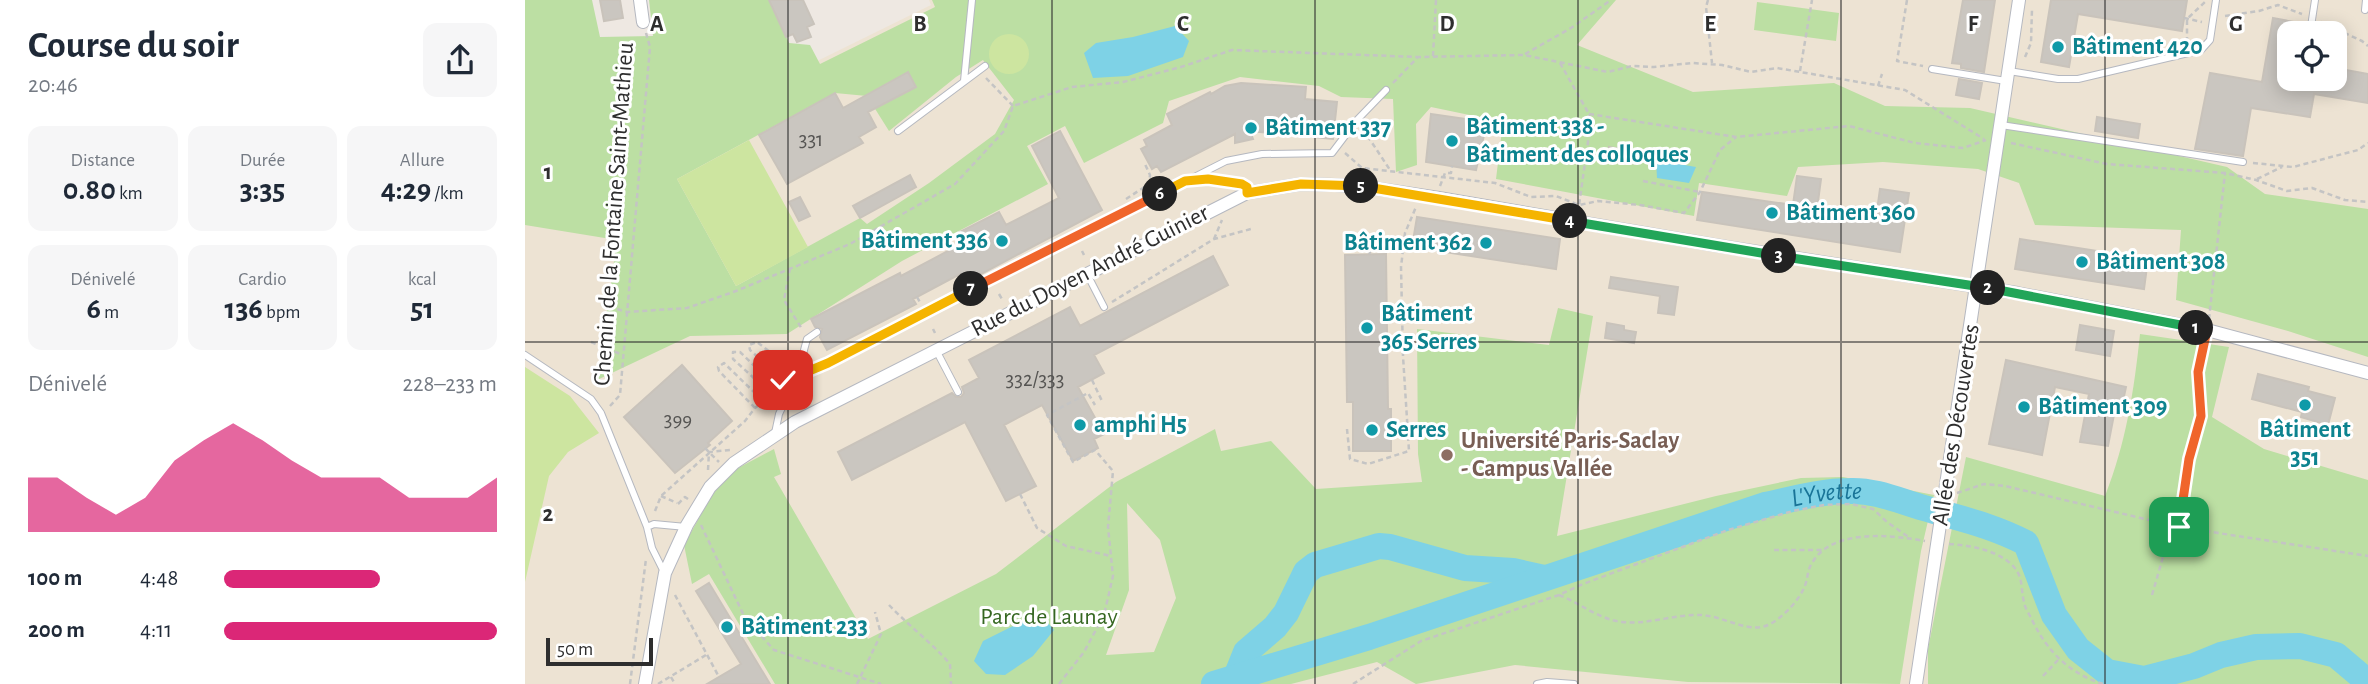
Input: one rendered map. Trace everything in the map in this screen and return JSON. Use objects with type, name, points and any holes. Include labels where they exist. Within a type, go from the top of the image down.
[{"type":"street","points":[[640,0],[642,22]]},
{"type":"street","name":"Allée des Découvertes","points":[[1916,684],[1999,125],[2010,75],[2019,0]]},
{"type":"street","name":"Rue du Doyen André Guinier","points":[[645,684],[665,573],[686,527],[697,518],[710,487],[726,471],[795,422],[1247,193],[1301,184],[1366,187],[1977,287],[2207,330],[2368,373]]},
{"type":"lane","points":[[964,81],[972,0]]},
{"type":"lane","points":[[1932,69],[2078,79],[2201,50],[2210,40],[2216,0]]},
{"type":"lane","points":[[2312,21],[2315,0]]},
{"type":"lane","points":[[2365,10],[2366,0]]},
{"type":"lane","points":[[898,131],[982,69]]},
{"type":"lane","points":[[795,379],[1226,161],[1262,154],[1332,153],[1357,120],[1386,90]]},
{"type":"lane","points":[[1999,125],[2243,162]]},
{"type":"lane","points":[[1185,181],[1208,179],[1242,184],[1247,187],[1247,193]]},
{"type":"lane","points":[[1087,274],[1104,307]]},
{"type":"lane","points":[[775,435],[779,414],[801,363],[807,338],[817,332]]},
{"type":"lane","points":[[936,350],[958,392]]},
{"type":"lane","points":[[525,355],[591,399],[601,413],[647,527],[652,548],[665,573]]},
{"type":"lane","points":[[647,527],[654,524],[686,527]]},
{"type":"lane","points":[[1537,684],[1574,684]]},
{"type":"path","points":[[1433,56],[1436,0]]},
{"type":"path","points":[[1524,55],[1571,28],[1611,0]]},
{"type":"path","points":[[1707,0],[1712,64]]},
{"type":"path","points":[[1800,71],[1812,0]]},
{"type":"path","points":[[1907,0],[1897,61],[1932,69]]},
{"type":"path","points":[[2010,75],[2031,43],[2033,17],[2030,0]]},
{"type":"path","points":[[2185,19],[2207,0]]},
{"type":"path","points":[[2274,0],[2277,5]]},
{"type":"path","points":[[2214,14],[2226,16],[2277,5],[2313,18],[2368,46]]},
{"type":"path","points":[[2185,19],[2212,24]]},
{"type":"path","points":[[2185,19],[2189,52]]},
{"type":"path","name":"Chemin de la Fontaine Saint-Mathieu","points":[[610,406],[620,395],[650,47],[642,22]]},
{"type":"path","points":[[1013,106],[1072,87],[1123,82],[1232,50],[1418,57],[1524,55],[1608,72],[1632,66],[1712,64],[1751,72],[1777,68],[1905,90],[1986,140]]},
{"type":"path","points":[[1386,90],[1418,57]]},
{"type":"path","points":[[1560,63],[1589,114],[1579,222]]},
{"type":"path","points":[[982,69],[1013,106]]},
{"type":"path","points":[[1878,86],[1882,74]]},
{"type":"path","points":[[601,304],[627,312],[687,308],[850,244],[955,184],[1004,131],[1013,106]]},
{"type":"path","points":[[1589,114],[1736,137],[1849,127],[1915,144],[1962,148],[1992,140]]},
{"type":"path","points":[[1357,120],[1391,172]]},
{"type":"path","points":[[1337,146],[1362,168],[1495,183],[1531,197],[1556,197],[1579,205],[1598,201],[1640,205],[1683,214],[1700,192],[1720,150],[1736,137]]},
{"type":"path","points":[[2003,141],[2107,164],[2225,173],[2287,191],[2312,188],[2345,200],[2368,202]]},
{"type":"path","points":[[2243,162],[2293,167],[2358,150],[2368,143]]},
{"type":"path","points":[[1123,201],[1149,184],[1150,175],[1143,162]]},
{"type":"path","points":[[2256,180],[2285,165]]},
{"type":"path","points":[[1440,188],[1442,177],[1445,173],[1451,173],[1451,166]]},
{"type":"path","points":[[2152,595],[2163,557],[2179,527],[2189,459],[2201,416],[2198,372],[2207,330],[2225,173]]},
{"type":"path","points":[[1643,181],[1700,192]]},
{"type":"path","points":[[1347,429],[1350,459],[1368,464],[1409,451],[1401,267],[1405,233],[1417,201]]},
{"type":"path","points":[[1214,239],[1227,210]]},
{"type":"path","points":[[1104,307],[1214,239],[1251,229]]},
{"type":"path","points":[[1369,254],[1381,233]]},
{"type":"path","points":[[768,351],[797,355],[807,338],[784,300],[790,268]]},
{"type":"path","points":[[999,294],[1002,299]]},
{"type":"path","points":[[917,297],[921,304]]},
{"type":"path","points":[[591,342],[623,355]]},
{"type":"path","points":[[782,387],[783,380],[750,350],[750,345],[757,342],[786,367],[801,363]]},
{"type":"path","points":[[767,398],[767,390],[733,359],[733,352],[740,352],[773,384],[782,387]]},
{"type":"path","points":[[755,408],[719,370],[720,363],[727,365],[757,395],[767,398]]},
{"type":"path","points":[[655,511],[661,496],[745,421],[755,408],[795,379]]},
{"type":"path","points":[[1092,380],[1102,401]]},
{"type":"path","points":[[1059,684],[1084,652],[1104,615],[1112,576],[1108,527],[1113,471],[1095,450],[1073,463],[1047,415],[1088,393],[1095,405]]},
{"type":"path","points":[[705,448],[721,464]]},
{"type":"path","points":[[1957,493],[1984,484],[2005,485],[2179,527],[2368,556]]},
{"type":"path","points":[[1020,494],[1037,528],[1066,546],[1111,556]]},
{"type":"path","points":[[661,496],[697,518],[745,618],[774,650],[881,684]]},
{"type":"path","points":[[1353,684],[1421,640],[1559,595],[1583,583],[1728,530],[1793,511],[1824,505],[1851,504],[1873,509],[1910,538],[1843,540],[1822,550],[1774,550]]},
{"type":"path","points":[[1949,544],[1968,546],[1994,554],[2015,568],[2022,581],[2024,604],[2042,639],[2058,660],[2103,684]]},
{"type":"path","points":[[1559,595],[1594,613],[1622,622],[1702,615],[1734,621],[1745,627],[1762,628],[1788,610],[1805,587],[1811,564],[1822,550]]},
{"type":"path","points":[[631,684],[646,554]]},
{"type":"path","points":[[665,573],[719,677]]},
{"type":"path","points":[[889,605],[906,623],[929,640],[950,664],[951,684]]},
{"type":"path","points":[[857,684],[881,634],[874,612]]},
{"type":"path","points":[[658,684],[707,654]]},
{"type":"path","points":[[2042,676],[2058,660]]},
{"type":"path","points":[[671,677],[675,684]]},
{"type":"shaded area","name":"Université Paris-Saclay - Campus Vallée","points":[[929,0],[2368,0],[2368,684],[525,684],[525,224],[801,69],[931,5]]},
{"type":"green space","points":[[525,0],[592,0],[600,37],[653,36],[649,0],[769,0],[789,43],[810,45],[820,64],[935,7],[932,0],[1616,0],[1577,45],[1693,92],[1834,83],[1885,106],[1970,108],[2227,167],[2265,194],[2368,209],[2368,357],[2288,331],[2176,300],[2181,230],[2035,225],[2019,183],[1978,169],[1883,162],[1798,167],[1787,196],[1699,183],[1694,216],[1496,179],[1503,122],[1431,107],[1416,124],[1417,165],[1396,172],[1393,99],[1341,97],[1319,86],[1240,77],[1169,101],[1163,123],[1084,163],[1065,126],[1027,146],[1048,184],[902,261],[787,334],[690,336],[597,380],[617,240],[525,225]],"holes":[[[983,60],[1014,100],[995,134],[929,183],[867,224],[860,218],[736,286],[677,179],[835,93],[867,96],[889,131],[956,77]]]},
{"type":"green space","points":[[1757,2],[1839,13],[1836,41],[1754,30]]},
{"type":"green space","points":[[1009,34],[1017,35],[1023,40],[1028,46],[1028,62],[1023,68],[1017,73],[1009,74],[1001,73],[995,68],[990,62],[989,54],[990,46],[995,40],[1001,35]]},
{"type":"green space","points":[[749,140],[808,247],[736,286],[677,179]]},
{"type":"green space","name":"Parc de Launay","points":[[1558,308],[1593,316],[1557,536],[1716,496],[1801,478],[1843,477],[1934,495],[1921,551],[1900,684],[1688,682],[1515,665],[1416,684],[1377,662],[1291,684],[775,684],[709,574],[692,584],[684,545],[714,491],[738,468],[774,449],[781,474],[774,477],[868,639],[996,574],[1116,482],[1215,429],[1221,451],[1271,441],[1316,489],[1422,482],[1418,454],[1417,329],[1549,345]],"holes":[[[1127,503],[1160,540],[1176,598],[1154,652],[1106,655],[1129,590]]]},
{"type":"green space","points":[[2140,334],[2229,347],[2212,417],[2264,449],[2368,480],[2368,684],[1928,684],[1928,649],[1966,457],[2105,496],[2128,416]]},
{"type":"green space","points":[[525,367],[570,396],[599,433],[568,452],[549,476],[525,582]]},
{"type":"water","points":[[1175,26],[1189,41],[1183,57],[1128,76],[1093,78],[1084,53],[1096,43]]},
{"type":"water","points":[[1656,160],[1696,167],[1689,183],[1657,178]]},
{"type":"water","points":[[1043,617],[1054,630],[1033,656],[1005,675],[986,674],[974,661],[983,641],[1029,618]]},
{"type":"building","points":[[600,0],[620,0],[623,18],[604,21]]},
{"type":"building","points":[[769,0],[803,0],[814,24],[807,27],[811,37],[797,42],[793,34],[786,37]]},
{"type":"building","points":[[1963,0],[1995,0],[1984,72],[1961,68],[1961,64],[1952,63]]},
{"type":"building","name":"Bâtiment 420","points":[[2051,0],[2187,0],[2182,31],[2078,14],[2069,67],[2041,62]]},
{"type":"building","points":[[2273,18],[2289,21],[2277,21],[2277,91],[2347,91],[2347,70],[2368,74],[2368,103],[2314,94],[2310,117],[2251,108],[2243,156],[2195,149],[2210,73],[2262,82]]},
{"type":"building","points":[[908,72],[916,87],[868,112],[876,127],[859,137],[863,143],[787,184],[759,135],[835,93],[843,108]]},
{"type":"building","points":[[1959,79],[1982,83],[1979,99],[1956,95]]},
{"type":"building","name":"Bâtiment 337","points":[[1241,83],[1306,87],[1305,99],[1337,102],[1333,139],[1250,131],[1253,139],[1235,143],[1235,134],[1161,172],[1157,166],[1152,169],[1141,149],[1147,146],[1144,140],[1172,125],[1167,114],[1210,92],[1211,94],[1225,86]]},
{"type":"building","name":"Bâtiment 338 - Bâtiment des colloques","points":[[1431,114],[1487,122],[1476,170],[1426,162]]},
{"type":"building","points":[[2097,117],[2140,124],[2138,138],[2095,131]]},
{"type":"building","name":"Bâtiment 336","points":[[1060,131],[1102,210],[964,283],[960,274],[913,299],[916,304],[827,350],[820,337],[822,329],[815,327],[811,319],[963,243],[958,233],[999,212],[1006,225],[1059,198],[1032,146]]},
{"type":"building","points":[[1609,147],[1639,152],[1637,164],[1607,159]]},
{"type":"building","points":[[910,175],[916,187],[860,218],[853,206]]},
{"type":"building","name":"Bâtiment 360","points":[[1797,176],[1821,179],[1817,209],[1876,218],[1880,189],[1909,193],[1900,252],[1697,220],[1702,192],[1793,205]]},
{"type":"building","points":[[800,197],[810,216],[799,221],[789,202]]},
{"type":"building","name":"Bâtiment 362","points":[[1417,217],[1560,239],[1556,269],[1412,247]]},
{"type":"building","name":"Bâtiment 308","points":[[2020,239],[2148,259],[2144,289],[2015,269]]},
{"type":"building","name":"Bâtiment 365 Serres","points":[[1386,254],[1391,451],[1353,451],[1353,402],[1347,402],[1345,255]]},
{"type":"building","points":[[1213,256],[1228,285],[1094,355],[1104,373],[1078,387],[1104,434],[1094,439],[1098,448],[1073,461],[1042,405],[1004,425],[1036,486],[1006,501],[965,422],[852,480],[838,452],[952,393],[961,397],[964,393],[962,387],[979,378],[969,360],[1070,307],[1080,326]]},
{"type":"building","points":[[1611,277],[1678,287],[1674,315],[1658,313],[1660,296],[1609,288]]},
{"type":"building","points":[[1607,323],[1624,326],[1624,330],[1636,332],[1634,343],[1605,338]]},
{"type":"building","points":[[2080,325],[2114,331],[2110,356],[2076,350]]},
{"type":"building","name":"Bâtiment 309","points":[[2006,360],[2126,387],[2123,401],[2117,399],[2108,446],[2080,442],[2089,394],[2055,387],[2042,455],[1989,444]]},
{"type":"building","points":[[682,365],[732,421],[708,443],[710,445],[675,473],[624,417]]},
{"type":"building","name":"Bâtiment 351","points":[[2258,374],[2309,387],[2308,391],[2335,398],[2328,425],[2301,417],[2302,412],[2252,399]]},
{"type":"building","name":"Bâtiment 233","points":[[709,583],[770,684],[707,684],[741,664],[696,591]]},
{"type":"waterway","name":"L'Yvette","points":[[1214,684],[1369,637],[1765,505],[1839,491],[1869,492],[1887,496],[1988,527],[2026,543],[2054,615],[2078,649],[2107,672],[2144,679],[2256,647],[2300,646],[2336,655],[2368,682]]},
{"type":"waterway","points":[[1236,677],[1246,652],[1275,627],[1286,613],[1306,572],[1315,565],[1379,546],[1465,568],[1513,571],[1544,578]]},
{"type":"place","name":"Bâtiment 420","points":[[2058,47]]},
{"type":"place","name":"Bâtiment 337","points":[[1251,128]]},
{"type":"place","name":"Bâtiment 338 - Bâtiment des colloques","points":[[1452,141]]},
{"type":"place","name":"Bâtiment 360","points":[[1772,213]]},
{"type":"place","name":"Bâtiment 336","points":[[1002,241]]},
{"type":"place","name":"Bâtiment 362","points":[[1486,243]]},
{"type":"place","name":"Bâtiment 308","points":[[2082,262]]},
{"type":"place","name":"Bâtiment 365 Serres","points":[[1367,328]]},
{"type":"place","name":"Bâtiment 351","points":[[2305,405]]},
{"type":"place","name":"Bâtiment 309","points":[[2024,407]]},
{"type":"place","name":"amphi H5","points":[[1080,425]]},
{"type":"place","name":"Serres","points":[[1372,430]]},
{"type":"place","name":"Université Paris-Saclay - Campus Vallée","points":[[1447,455]]},
{"type":"place","name":"Bâtiment 233","points":[[727,627]]},
{"type":"route","points":[[783,380],[782,387],[794,383],[797,376],[828,363],[1185,181],[1208,179],[1242,184],[1247,187],[1247,193],[1301,184],[1366,187],[1714,246],[2017,293],[2207,330],[2198,372],[2201,416],[2189,459],[2179,527]]}]
